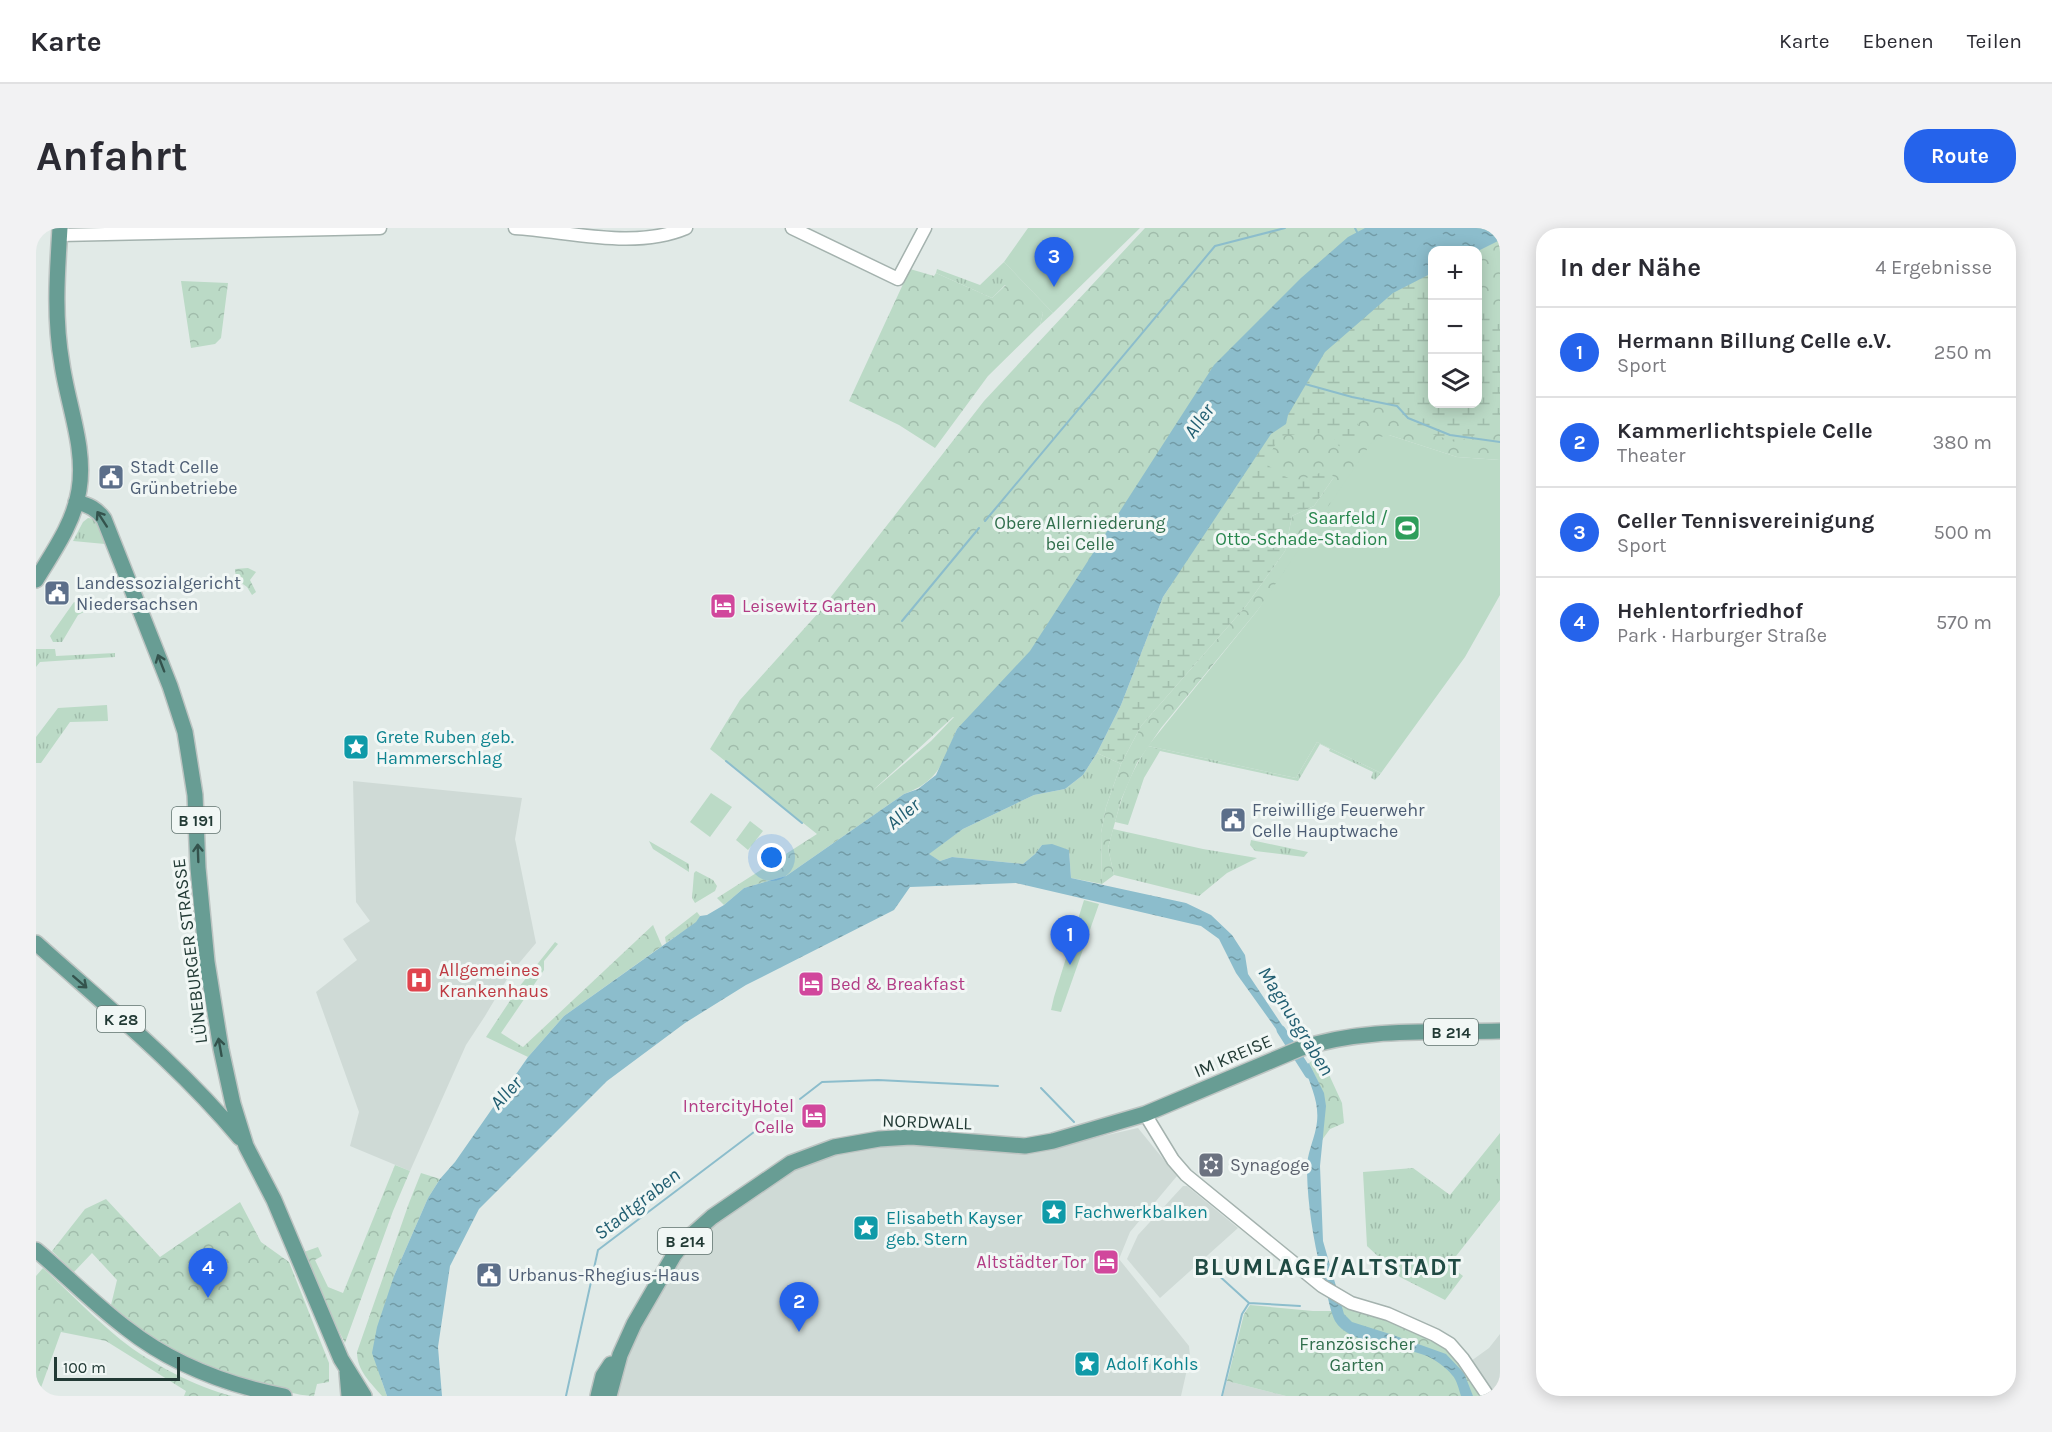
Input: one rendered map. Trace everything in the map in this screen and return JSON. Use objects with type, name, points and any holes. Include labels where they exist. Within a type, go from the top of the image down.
[{"type":"main road","points":[[36,580],[61,538],[76,502],[81,475],[80,454],[63,371],[57,312],[60,231]]},
{"type":"main road","name":"LÜNEBURGER STRASSE","points":[[76,502],[92,507],[104,519],[170,686],[185,732],[195,795],[198,868],[207,962],[226,1077],[246,1146],[274,1200],[322,1318],[364,1396]]},
{"type":"main road","name":"K 28","points":[[36,944],[150,1045],[203,1097]]},
{"type":"main road","name":"IM KREISE","points":[[1145,1114],[1295,1051],[1338,1038],[1374,1034],[1500,1031]]},
{"type":"main road","points":[[203,1097],[210,1097],[221,1092],[225,1086],[226,1077]]},
{"type":"main road","points":[[203,1097],[246,1146]]},
{"type":"main road","name":"NORDWALL","points":[[609,1396],[620,1355],[634,1324],[666,1267],[686,1240],[712,1217],[791,1163],[834,1147],[879,1138],[912,1137],[1025,1146],[1053,1142],[1145,1114]]},
{"type":"main road","points":[[36,1250],[127,1330],[166,1355],[188,1367],[226,1382],[284,1396]]},
{"type":"main road","name":"NORDWALL","points":[[598,1396],[603,1376],[620,1355]]},
{"type":"main road","name":"LÜNEBURGER STRASSE","points":[[346,1366],[349,1396]]},
{"type":"street","points":[[60,231],[380,228]]},
{"type":"street","points":[[515,228],[550,230],[586,237],[620,238],[663,234],[686,228]]},
{"type":"street","points":[[792,228],[898,279],[925,228]]},
{"type":"street","points":[[1145,1114],[1173,1160],[1186,1175],[1306,1275],[1342,1298],[1361,1307],[1388,1314],[1450,1344],[1488,1396]]},
{"type":"shaded area","name":"Allgemeines Krankenhaus","points":[[353,781],[522,798],[515,839],[536,943],[510,974],[466,1045],[410,1171],[350,1146],[359,1112],[316,992],[357,960],[343,939],[370,921],[356,902]]},
{"type":"shaded area","points":[[1138,1128],[1177,1176],[1130,1232],[1119,1259],[1189,1346],[1190,1356],[1181,1396],[614,1396],[628,1344],[673,1265],[697,1238],[730,1207],[796,1167],[847,1147],[911,1138],[1054,1147]]},
{"type":"shaded area","points":[[1183,1186],[1187,1186],[1238,1228],[1160,1298],[1127,1259],[1138,1235]]},
{"type":"shaded area","points":[[1500,1334],[1500,1396],[1495,1396],[1471,1361],[1489,1348]]},
{"type":"shaded area","points":[[1227,1381],[1286,1396],[1223,1396]]},
{"type":"green space","points":[[1028,228],[1140,228],[1053,313],[1004,262]]},
{"type":"green space","name":"Obere Allerniederung bei Celle","points":[[1145,228],[1500,228],[1500,460],[1457,457],[1389,435],[1257,611],[1161,728],[1137,763],[1121,800],[1108,848],[1114,875],[1102,884],[1101,833],[1106,807],[1121,764],[1141,726],[1246,606],[1285,551],[1292,516],[1314,506],[1334,477],[957,729],[939,769],[926,783],[904,794],[786,876],[744,888],[724,905],[717,898],[817,834],[710,749],[740,700],[820,611],[984,401]],"holes":[[[954,717],[931,741],[870,793]]]},
{"type":"green space","points":[[1004,262],[1053,313],[1040,325],[1043,313],[1005,285],[992,298],[936,273],[937,269],[980,285]]},
{"type":"green space","points":[[910,269],[934,276],[936,273],[992,298],[1006,285],[1015,285],[1043,313],[1040,325],[988,376],[935,448],[899,425],[849,401]]},
{"type":"green space","points":[[1428,275],[1428,408],[1482,408],[1482,308],[1500,319],[1500,427],[1455,442],[1404,424],[1396,415],[1382,407],[1367,409],[1358,424],[1356,445],[1342,451],[1331,434],[1309,433],[1280,436],[1265,463],[1288,478],[1301,479],[1327,470],[1334,477],[1314,506],[1292,516],[1285,551],[1246,606],[1141,726],[1121,764],[1097,753],[1121,705],[1163,597],[1271,434],[1286,424],[1288,415],[1325,352],[1393,292]]},
{"type":"green space","points":[[181,281],[228,283],[221,338],[215,344],[191,348]]},
{"type":"green space","name":"Saarfeld / Otto-Schade-Stadion","points":[[1389,435],[1457,457],[1500,460],[1500,595],[1465,657],[1381,773],[1317,742],[1296,778],[1148,746],[1257,611],[1372,442]]},
{"type":"green space","points":[[88,518],[95,519],[105,544],[73,541],[83,522]]},
{"type":"green space","points":[[248,568],[256,572],[250,580],[256,592],[252,595],[247,587],[236,579],[235,569]]},
{"type":"green space","points":[[74,602],[82,605],[84,612],[78,615],[62,642],[53,642],[50,636]]},
{"type":"green space","points":[[36,649],[55,649],[56,656],[115,653],[115,657],[40,662],[36,667]]},
{"type":"green space","points":[[107,705],[108,721],[70,722],[41,763],[36,763],[36,737],[58,708]]},
{"type":"green space","points":[[1317,742],[1381,773],[1375,780],[1371,778],[1373,772],[1329,751],[1330,749],[1320,744],[1298,781],[1160,751],[1144,778],[1128,825],[1115,822],[1128,783],[1148,746],[1296,778]]},
{"type":"green space","points":[[1097,753],[1121,764],[1106,807],[1101,833],[1102,884],[1071,878],[1069,850],[1042,845],[1023,864],[952,857],[940,861],[928,854],[963,829],[1034,795],[1065,789],[1083,775]]},
{"type":"green space","points":[[711,793],[732,807],[710,837],[690,822]]},
{"type":"green space","points":[[750,821],[763,831],[748,850],[736,840]]},
{"type":"green space","points":[[1113,829],[1203,849],[1257,858],[1227,873],[1199,896],[1114,875],[1108,848]]},
{"type":"green space","points":[[1251,840],[1308,852],[1304,857],[1255,851],[1250,845]]},
{"type":"green space","points":[[649,841],[689,864],[689,872],[653,849]]},
{"type":"green space","points":[[696,871],[713,880],[717,886],[715,891],[695,903],[692,898]]},
{"type":"green space","points":[[1084,900],[1099,904],[1061,1012],[1051,1010],[1054,997]]},
{"type":"green space","points":[[697,912],[700,916],[697,922],[666,943],[665,937]]},
{"type":"green space","points":[[653,925],[662,946],[564,1016],[528,1057],[486,1037],[519,987],[555,942],[558,944],[544,961],[544,970],[501,1033],[523,1047]]},
{"type":"green space","points":[[1320,1055],[1342,1103],[1344,1123],[1330,1129],[1322,1140],[1324,1100],[1309,1063]]},
{"type":"green space","points":[[1500,1133],[1500,1200],[1449,1265],[1463,1276],[1445,1300],[1400,1277],[1367,1246],[1363,1172],[1413,1168],[1450,1195]]},
{"type":"green space","points":[[395,1165],[410,1171],[345,1343],[329,1312],[304,1252],[318,1247],[322,1256],[315,1260],[328,1287],[343,1293]]},
{"type":"green space","points":[[421,1173],[440,1179],[428,1198],[394,1276],[380,1376],[387,1396],[382,1396],[362,1371],[357,1352]]},
{"type":"green space","points":[[106,1199],[160,1257],[240,1202],[261,1242],[289,1262],[329,1363],[329,1382],[317,1384],[314,1396],[278,1390],[232,1377],[168,1347],[129,1320],[111,1305],[117,1280],[92,1253],[74,1272],[52,1251],[85,1209]]},
{"type":"green space","points":[[43,1268],[101,1323],[133,1349],[189,1380],[232,1396],[184,1396],[186,1391],[106,1341],[61,1332],[38,1396],[36,1396],[36,1276]]},
{"type":"green space","name":"Französischer Garten","points":[[1250,1305],[1313,1311],[1332,1311],[1337,1306],[1343,1306],[1387,1318],[1433,1335],[1463,1366],[1483,1396],[1286,1396],[1227,1381],[1244,1314]]},
{"type":"water","name":"Aller","points":[[1365,228],[1500,228],[1500,240],[1482,249],[1482,246],[1428,246],[1428,275],[1393,293],[1325,352],[1288,415],[1286,424],[1271,434],[1163,597],[1121,705],[1097,753],[1083,775],[1065,789],[1034,795],[963,829],[929,854],[940,861],[952,857],[1023,864],[1042,845],[1052,844],[1069,850],[1071,878],[1186,903],[1211,915],[1232,935],[1245,955],[1248,974],[1290,1037],[1284,1040],[1236,973],[1219,939],[1201,926],[1016,883],[910,887],[894,910],[746,985],[685,1023],[607,1081],[479,1209],[450,1266],[438,1347],[442,1396],[387,1396],[372,1353],[377,1327],[394,1276],[428,1198],[528,1057],[564,1016],[696,922],[700,916],[707,915],[724,905],[744,888],[786,876],[904,794],[918,789],[936,775],[957,729],[1030,651],[1214,365],[1301,278],[1348,237]]},
{"type":"water","points":[[1309,1063],[1324,1093],[1326,1106],[1320,1166],[1323,1241],[1344,1314],[1352,1322],[1446,1354],[1464,1373],[1473,1396],[1461,1396],[1454,1377],[1430,1357],[1364,1340],[1342,1329],[1335,1321],[1319,1264],[1309,1203],[1307,1166],[1316,1128],[1317,1112],[1304,1066]]},
{"type":"waterway","points":[[985,521],[1215,246],[1285,228]]},
{"type":"waterway","points":[[1355,228],[1357,232]]},
{"type":"waterway","points":[[1305,384],[1397,406],[1408,418],[1450,435],[1500,442]]},
{"type":"waterway","points":[[902,621],[979,528]]},
{"type":"waterway","points":[[726,761],[802,823]]},
{"type":"waterway","name":"Magnusgraben","points":[[1281,1030],[1309,1074]]},
{"type":"waterway","name":"Stadtgraben","points":[[800,1099],[822,1082],[878,1080],[998,1086]]},
{"type":"waterway","name":"Stadtgraben","points":[[1041,1088],[1074,1122]]},
{"type":"waterway","name":"Stadtgraben","points":[[566,1396],[598,1250],[754,1132]]},
{"type":"waterway","name":"Stadtgraben","points":[[1205,1263],[1249,1303],[1242,1314],[1222,1396]]},
{"type":"waterway","name":"Stadtgraben","points":[[1249,1303],[1300,1306]]},
{"type":"place","name":"Celler Tennisvereinigung","points":[[1054,287]]},
{"type":"place","name":"Stadt Celle Grünbetriebe","points":[[111,477]]},
{"type":"place","name":"Saarfeld / Otto-Schade-Stadion","points":[[1407,528]]},
{"type":"place","name":"Landessozialgericht Niedersachsen","points":[[57,593]]},
{"type":"place","name":"Leisewitz Garten","points":[[723,606]]},
{"type":"place","name":"Grete Ruben geb. Hammerschlag","points":[[356,747]]},
{"type":"place","name":"Freiwillige Feuerwehr Celle Hauptwache","points":[[1233,820]]},
{"type":"place","name":"Hermann Billung Celle e.V.","points":[[1070,965]]},
{"type":"place","name":"Allgemeines Krankenhaus","points":[[419,980]]},
{"type":"place","name":"Bed & Breakfast","points":[[811,984]]},
{"type":"place","name":"IntercityHotel Celle","points":[[814,1116]]},
{"type":"place","name":"Synagoge","points":[[1211,1165]]},
{"type":"place","name":"Fachwerkbalken","points":[[1054,1212]]},
{"type":"place","name":"Elisabeth Kayser geb. Stern","points":[[866,1228]]},
{"type":"place","name":"Altstädter Tor","points":[[1106,1262]]},
{"type":"place","name":"Urbanus-Rhegius-Haus","points":[[489,1275]]},
{"type":"place","name":"Hehlentorfriedhof","points":[[208,1298]]},
{"type":"place","name":"Kammerlichtspiele Celle","points":[[799,1332]]},
{"type":"place","name":"Adolf Kohls","points":[[1087,1364]]},
{"type":"district","name":"BLUMLAGE/ALTSTADT","points":[[1328,1267]]}]
